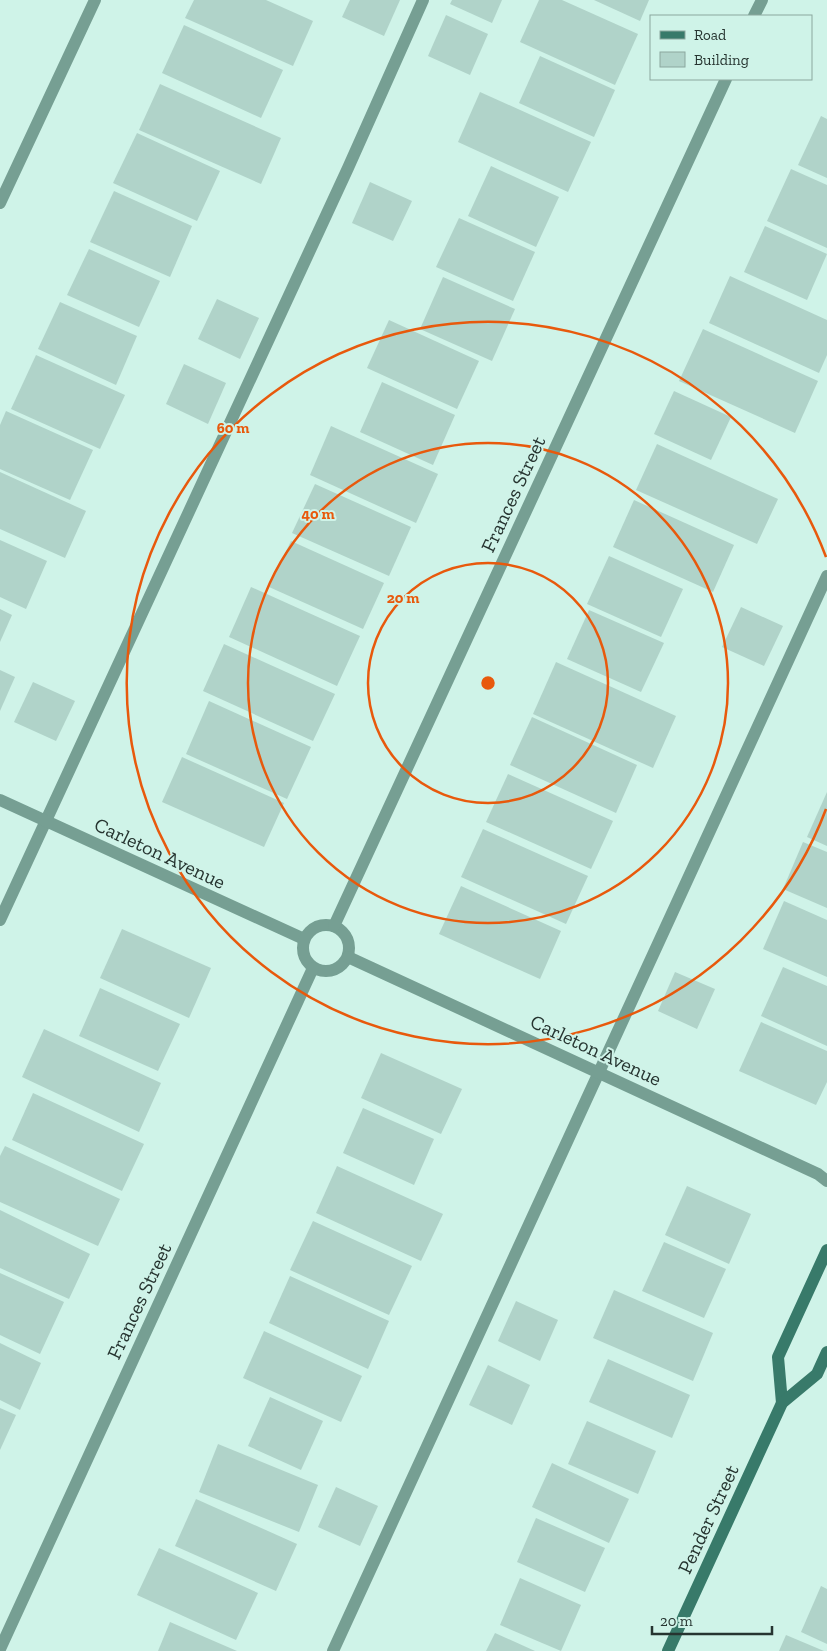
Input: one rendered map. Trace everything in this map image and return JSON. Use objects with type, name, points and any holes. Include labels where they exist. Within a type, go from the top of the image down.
[{"type":"street","points":[[0,203],[95,0]]},
{"type":"street","points":[[0,920],[343,178],[423,0]]},
{"type":"street","points":[[754,15],[762,0]]},
{"type":"street","name":"Frances Street","points":[[334,926],[726,80]]},
{"type":"street","points":[[333,1651],[827,576]]},
{"type":"street","name":"Carleton Avenue","points":[[0,800],[304,940]]},
{"type":"street","points":[[326,924],[334,926],[340,929],[349,942],[348,957],[340,967],[334,971],[326,972],[314,968],[304,956],[304,940],[313,928],[326,924]]},
{"type":"street","name":"Carleton Avenue","points":[[348,957],[599,1072],[818,1174],[827,1180]]},
{"type":"street","name":"Frances Street","points":[[0,1649],[314,968]]},
{"type":"street","name":"Pender Street","points":[[782,1403],[778,1357],[827,1250]]},
{"type":"street","name":"Pender Street","points":[[668,1651],[782,1403],[817,1374],[827,1352]]},
{"type":"building","points":[[194,0],[266,0],[313,21],[293,66],[185,18]]},
{"type":"building","points":[[350,0],[400,0],[384,36],[342,17]]},
{"type":"building","points":[[452,0],[502,0],[492,23],[450,4]]},
{"type":"building","points":[[539,0],[562,0],[638,34],[615,85],[520,42]]},
{"type":"building","points":[[594,0],[649,0],[640,21]]},
{"type":"building","points":[[446,15],[488,34],[470,75],[428,56]]},
{"type":"building","points":[[184,25],[283,70],[261,118],[162,73]]},
{"type":"building","points":[[540,56],[615,90],[594,137],[519,103]]},
{"type":"building","points":[[160,84],[281,138],[261,184],[139,130]]},
{"type":"building","points":[[480,92],[591,142],[568,192],[458,142]]},
{"type":"building","points":[[821,116],[827,119],[827,178],[798,165]]},
{"type":"building","points":[[137,133],[220,171],[197,221],[113,183]]},
{"type":"building","points":[[491,166],[559,197],[536,247],[468,216]]},
{"type":"building","points":[[791,169],[827,185],[827,248],[767,221]]},
{"type":"building","points":[[370,182],[412,201],[393,241],[352,223]]},
{"type":"building","points":[[114,191],[192,226],[170,277],[90,242]]},
{"type":"building","points":[[459,218],[535,252],[513,301],[436,267]]},
{"type":"building","points":[[765,226],[827,254],[807,300],[744,272]]},
{"type":"building","points":[[89,249],[160,281],[139,327],[67,295]]},
{"type":"building","points":[[730,276],[827,320],[827,355],[819,373],[709,323]]},
{"type":"building","points":[[443,277],[515,309],[492,361],[420,329]]},
{"type":"building","points":[[217,299],[259,318],[240,359],[198,339]]},
{"type":"building","points":[[60,302],[137,336],[116,385],[38,349]]},
{"type":"building","points":[[389,320],[479,361],[457,409],[367,368]]},
{"type":"building","points":[[703,329],[818,381],[795,433],[679,381]]},
{"type":"building","points":[[36,355],[125,395],[100,449],[11,409]]},
{"type":"building","points":[[184,364],[226,383],[208,424],[166,404]]},
{"type":"building","points":[[382,382],[455,415],[433,465],[360,432]]},
{"type":"building","points":[[674,391],[731,417],[711,460],[654,434]]},
{"type":"building","points":[[6,411],[93,450],[70,500],[0,469],[0,425]]},
{"type":"building","points":[[331,426],[438,474],[416,523],[310,475]]},
{"type":"building","points":[[657,444],[778,499],[757,544],[636,490]]},
{"type":"building","points":[[0,472],[86,511],[65,558],[0,529]]},
{"type":"building","points":[[315,484],[411,527],[389,576],[292,533]]},
{"type":"building","points":[[634,500],[734,545],[713,592],[613,547]]},
{"type":"building","points":[[0,540],[47,561],[26,609],[0,597]]},
{"type":"building","points":[[291,541],[384,583],[363,629],[269,587]]},
{"type":"building","points":[[609,556],[683,589],[661,637],[587,604]]},
{"type":"building","points":[[251,587],[360,636],[337,686],[229,637]]},
{"type":"building","points":[[741,607],[783,626],[764,666],[722,647]]},
{"type":"building","points":[[0,609],[12,615],[0,642]]},
{"type":"building","points":[[589,610],[664,643],[641,692],[567,659]]},
{"type":"building","points":[[224,644],[335,694],[313,741],[203,691]]},
{"type":"building","points":[[556,662],[676,716],[653,768],[533,714]]},
{"type":"building","points":[[0,670],[15,677],[0,711]]},
{"type":"building","points":[[33,682],[75,701],[56,741],[14,722]]},
{"type":"building","points":[[209,701],[311,747],[287,799],[186,754]]},
{"type":"building","points":[[532,717],[637,765],[616,813],[510,765]]},
{"type":"building","points":[[182,757],[284,803],[264,847],[162,802]]},
{"type":"building","points":[[508,774],[613,821],[591,869],[486,822]]},
{"type":"building","points":[[827,792],[827,846],[807,837]]},
{"type":"building","points":[[483,829],[588,876],[566,924],[461,877]]},
{"type":"building","points":[[803,842],[827,852],[827,908],[783,889]]},
{"type":"building","points":[[461,886],[561,931],[540,979],[439,934]]},
{"type":"building","points":[[784,901],[827,920],[827,977],[763,949]]},
{"type":"building","points":[[122,929],[211,968],[189,1018],[100,978]]},
{"type":"building","points":[[783,967],[827,986],[827,1046],[761,1016]]},
{"type":"building","points":[[675,972],[715,989],[697,1029],[658,1011]]},
{"type":"building","points":[[100,988],[180,1024],[158,1071],[79,1036]]},
{"type":"building","points":[[761,1022],[827,1051],[827,1082],[816,1105],[739,1071]]},
{"type":"building","points":[[44,1029],[161,1083],[139,1132],[22,1077]]},
{"type":"building","points":[[381,1053],[462,1089],[441,1134],[361,1098]]},
{"type":"building","points":[[33,1093],[144,1144],[122,1191],[12,1140]]},
{"type":"building","points":[[363,1108],[434,1139],[414,1185],[343,1153]]},
{"type":"building","points":[[5,1146],[120,1199],[98,1246],[0,1202],[0,1156]]},
{"type":"building","points":[[337,1166],[443,1214],[421,1261],[316,1213]]},
{"type":"building","points":[[687,1186],[751,1214],[729,1264],[665,1235]]},
{"type":"building","points":[[0,1210],[90,1254],[69,1299],[0,1268]]},
{"type":"building","points":[[313,1221],[412,1266],[389,1315],[290,1270]]},
{"type":"building","points":[[664,1242],[726,1269],[704,1318],[642,1291]]},
{"type":"building","points":[[0,1273],[64,1302],[40,1354],[0,1335]]},
{"type":"building","points":[[290,1276],[389,1321],[368,1369],[269,1323]]},
{"type":"building","points":[[614,1290],[713,1333],[693,1381],[593,1338]]},
{"type":"building","points":[[516,1301],[558,1320],[540,1361],[498,1341]]},
{"type":"building","points":[[264,1331],[362,1376],[341,1422],[243,1378]]},
{"type":"building","points":[[0,1343],[41,1363],[20,1410],[0,1400]]},
{"type":"building","points":[[608,1359],[690,1395],[672,1438],[589,1402]]},
{"type":"building","points":[[488,1365],[530,1385],[512,1425],[469,1405]]},
{"type":"building","points":[[270,1397],[323,1421],[301,1470],[248,1446]]},
{"type":"building","points":[[0,1408],[16,1415],[0,1450]]},
{"type":"building","points":[[587,1421],[656,1451],[638,1494],[568,1464]]},
{"type":"building","points":[[218,1444],[318,1485],[299,1532],[199,1492]]},
{"type":"building","points":[[552,1463],[629,1499],[609,1543],[532,1507]]},
{"type":"building","points":[[336,1487],[378,1506],[360,1546],[318,1527]]},
{"type":"building","points":[[196,1499],[297,1544],[276,1591],[175,1546]]},
{"type":"building","points":[[536,1518],[605,1548],[585,1592],[517,1562]]},
{"type":"building","points":[[159,1548],[258,1593],[236,1640],[137,1595]]},
{"type":"building","points":[[520,1578],[581,1605],[561,1651],[500,1625]]},
{"type":"building","points":[[821,1586],[827,1589],[827,1644],[801,1632]]},
{"type":"building","points":[[170,1622],[237,1651],[158,1651]]},
{"type":"building","points":[[495,1633],[535,1651],[486,1651]]},
{"type":"building","points":[[786,1635],[824,1651],[779,1651]]}]
